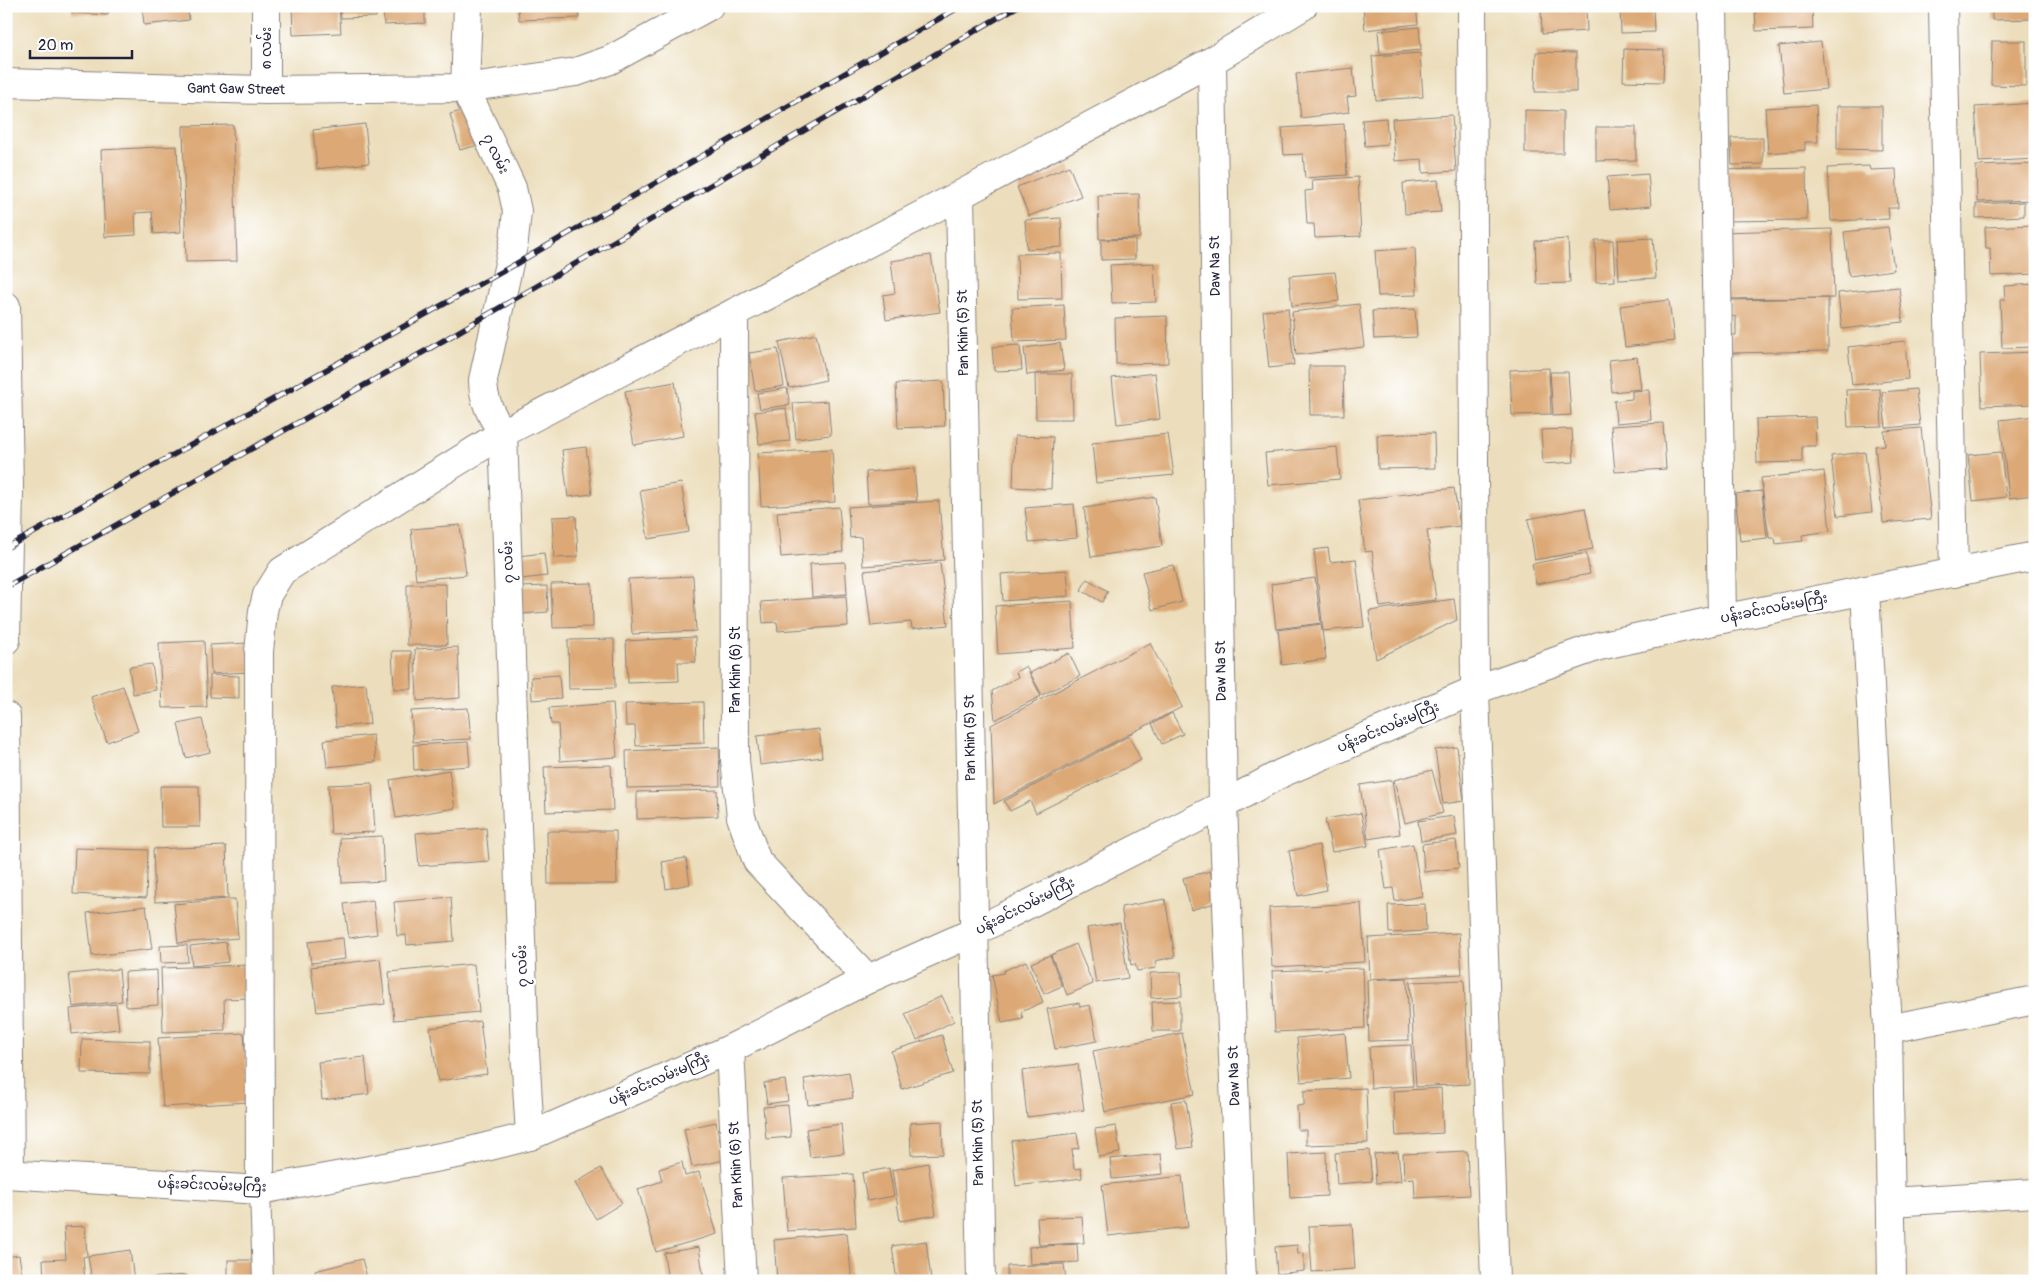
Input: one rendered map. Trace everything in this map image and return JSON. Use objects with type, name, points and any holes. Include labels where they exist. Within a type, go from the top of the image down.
[{"type":"street","name":"၈ လမ်း","points":[[266,6],[266,90]]},
{"type":"street","name":"၇ လမ်း","points":[[468,6],[465,88],[512,188],[517,211],[514,241],[483,380],[483,390],[494,420],[504,433],[525,1051],[530,1136]]},
{"type":"street","name":"Gant Gaw Street","points":[[6,84],[266,90],[465,88],[576,72],[610,60],[708,6]]},
{"type":"street","points":[[260,1190],[259,652],[263,611],[267,595],[282,571],[504,433],[1212,61],[1303,6]]},
{"type":"street","points":[[1472,6],[1475,690],[1495,1281]]},
{"type":"street","points":[[1713,6],[1722,619]]},
{"type":"street","points":[[1943,6],[1954,573]]},
{"type":"street","name":"Daw Na St","points":[[1212,61],[1223,805],[1242,1281]]},
{"type":"street","name":"Pan Khin (5) St","points":[[960,195],[981,1281]]},
{"type":"street","points":[[6,306],[9,491],[6,640]]},
{"type":"street","name":"Pan Khin (6) St","points":[[734,313],[735,760],[741,817],[757,861],[868,978]]},
{"type":"street","name":"ပန်းခင်းလမ်းမကြီး","points":[[8,1174],[260,1190],[462,1153],[530,1136],[730,1049],[868,978],[974,932],[1223,805],[1282,772],[1475,690],[1599,646],[1722,619],[2035,556]]},
{"type":"street","points":[[1866,590],[1888,1029],[1892,1281]]},
{"type":"street","points":[[6,716],[8,1174]]},
{"type":"street","points":[[1888,1029],[2035,1000]]},
{"type":"street","name":"Pan Khin (6) St","points":[[730,1049],[742,1281]]},
{"type":"street","points":[[1890,1202],[2035,1193]]},
{"type":"lane","points":[[260,1190],[263,1281]]},
{"type":"building","points":[[72,6],[108,6],[108,15],[72,13]]},
{"type":"building","points":[[142,6],[188,6],[189,20],[144,25]]},
{"type":"building","points":[[292,6],[339,6],[341,33],[293,35]]},
{"type":"building","points":[[340,6],[376,6],[376,17],[341,18]]},
{"type":"building","points":[[383,6],[425,6],[425,23],[384,25]]},
{"type":"building","points":[[518,6],[578,6],[579,18],[519,20]]},
{"type":"building","points":[[1363,6],[1416,6],[1418,24],[1365,30]]},
{"type":"building","points":[[1541,6],[1586,6],[1587,31],[1542,34]]},
{"type":"building","points":[[1620,6],[1653,6],[1654,32],[1621,33]]},
{"type":"building","points":[[1755,6],[1812,6],[1813,29],[1756,31]]},
{"type":"building","points":[[1992,6],[2035,6],[2035,19],[1992,20]]},
{"type":"building","points":[[1419,27],[1421,50],[1380,54],[1378,31]]},
{"type":"building","points":[[1992,41],[2026,41],[2026,86],[1991,85]]},
{"type":"building","points":[[1821,42],[1826,89],[1784,93],[1779,46]]},
{"type":"building","points":[[1624,49],[1664,50],[1663,82],[1623,81]]},
{"type":"building","points":[[1536,52],[1576,53],[1576,92],[1535,92]]},
{"type":"building","points":[[1420,53],[1423,97],[1376,100],[1372,56]]},
{"type":"building","points":[[1353,68],[1356,96],[1347,97],[1349,112],[1301,118],[1296,74]]},
{"type":"building","points":[[2035,103],[2035,159],[1979,162],[1975,107]]},
{"type":"building","points":[[1816,105],[1818,142],[1805,142],[1805,150],[1768,153],[1765,108]]},
{"type":"building","points":[[1837,106],[1882,106],[1882,150],[1837,149]]},
{"type":"building","points":[[472,108],[482,144],[460,150],[450,114]]},
{"type":"building","points":[[1525,110],[1563,111],[1563,153],[1525,153]]},
{"type":"building","points":[[1452,115],[1456,171],[1423,173],[1422,159],[1395,161],[1392,119]]},
{"type":"building","points":[[1386,118],[1388,144],[1365,146],[1362,120]]},
{"type":"building","points":[[365,124],[369,163],[317,169],[313,130]]},
{"type":"building","points":[[1344,124],[1347,175],[1305,178],[1303,154],[1284,155],[1282,128]]},
{"type":"building","points":[[233,125],[237,261],[186,262],[183,126]]},
{"type":"building","points":[[1596,127],[1636,127],[1636,160],[1596,161]]},
{"type":"building","points":[[1731,138],[1763,138],[1763,164],[1732,165]]},
{"type":"building","points":[[177,146],[181,232],[154,234],[152,212],[135,213],[136,235],[105,237],[101,150]]},
{"type":"building","points":[[2035,164],[2035,200],[1977,202],[1976,166]]},
{"type":"building","points":[[1069,166],[1081,196],[1029,216],[1017,187]]},
{"type":"building","points":[[1869,166],[1870,170],[1896,169],[1898,208],[1888,208],[1889,219],[1831,221],[1828,168]]},
{"type":"building","points":[[1806,168],[1807,220],[1720,221],[1719,170]]},
{"type":"building","points":[[1648,174],[1651,206],[1610,210],[1607,177]]},
{"type":"building","points":[[1358,177],[1361,236],[1315,238],[1314,224],[1307,224],[1305,191],[1313,190],[1312,180]]},
{"type":"building","points":[[1438,180],[1441,212],[1405,214],[1403,183]]},
{"type":"building","points":[[1139,194],[1140,238],[1099,239],[1098,195]]},
{"type":"building","points":[[2024,202],[2024,216],[1976,218],[1976,204]]},
{"type":"building","points":[[1061,218],[1062,247],[1027,249],[1025,220]]},
{"type":"building","points":[[2035,225],[2035,274],[1991,276],[1990,248],[1986,248],[1985,227]]},
{"type":"building","points":[[1888,227],[1894,270],[1849,276],[1844,232]]},
{"type":"building","points":[[1832,229],[1834,298],[1721,299],[1720,232]]},
{"type":"building","points":[[1653,238],[1656,278],[1619,280],[1617,240]]},
{"type":"building","points":[[1135,239],[1135,259],[1101,260],[1101,240]]},
{"type":"building","points":[[1568,239],[1570,283],[1537,284],[1535,241]]},
{"type":"building","points":[[1595,240],[1613,240],[1615,281],[1596,282]]},
{"type":"building","points":[[1415,248],[1417,295],[1378,296],[1375,251]]},
{"type":"building","points":[[1061,253],[1062,298],[1018,299],[1017,254]]},
{"type":"building","points":[[931,255],[940,312],[886,320],[883,295],[895,293],[891,261]]},
{"type":"building","points":[[1154,263],[1156,302],[1112,303],[1110,265]]},
{"type":"building","points":[[1335,272],[1339,301],[1292,306],[1289,276]]},
{"type":"building","points":[[2035,284],[2035,347],[2002,348],[2000,300],[2005,300],[2004,286]]},
{"type":"building","points":[[1899,287],[1903,322],[1842,329],[1838,293]]},
{"type":"building","points":[[1828,298],[1828,351],[1731,353],[1731,335],[1736,335],[1736,317],[1731,316],[1730,300]]},
{"type":"building","points":[[1669,300],[1674,341],[1625,347],[1620,306]]},
{"type":"building","points":[[1359,304],[1364,347],[1296,355],[1292,312]]},
{"type":"building","points":[[1064,305],[1066,340],[1014,342],[1012,308]]},
{"type":"building","points":[[1288,308],[1294,365],[1269,368],[1263,311]]},
{"type":"building","points":[[1415,309],[1417,337],[1374,339],[1372,311]]},
{"type":"building","points":[[1167,316],[1168,363],[1116,364],[1115,318]]},
{"type":"building","points":[[816,334],[826,380],[789,388],[779,342]]},
{"type":"building","points":[[1905,341],[1908,379],[1852,385],[1848,347]]},
{"type":"building","points":[[1060,343],[1064,370],[1027,375],[1024,348]]},
{"type":"building","points":[[1020,345],[1022,370],[994,371],[992,347]]},
{"type":"building","points":[[778,349],[784,386],[755,391],[749,353]]},
{"type":"building","points":[[2035,352],[2035,404],[1982,406],[1980,354]]},
{"type":"building","points":[[1637,357],[1641,389],[1612,392],[1609,360]]},
{"type":"building","points":[[1309,366],[1343,366],[1344,415],[1310,415]]},
{"type":"building","points":[[1549,368],[1551,414],[1512,415],[1510,370]]},
{"type":"building","points":[[1550,372],[1568,372],[1571,415],[1553,416]]},
{"type":"building","points":[[1155,373],[1160,419],[1117,424],[1112,378]]},
{"type":"building","points":[[1035,374],[1072,374],[1073,419],[1036,419]]},
{"type":"building","points":[[943,381],[945,426],[898,428],[896,384]]},
{"type":"building","points":[[675,382],[683,436],[634,445],[625,391]]},
{"type":"building","points":[[787,388],[790,405],[760,409],[757,393]]},
{"type":"building","points":[[1880,389],[1882,426],[1848,427],[1846,390]]},
{"type":"building","points":[[1916,389],[1920,425],[1886,428],[1882,392]]},
{"type":"building","points":[[1649,390],[1651,420],[1616,423],[1614,401],[1632,399],[1632,391]]},
{"type":"building","points":[[828,401],[831,435],[796,439],[793,403]]},
{"type":"building","points":[[786,408],[790,441],[759,444],[755,412]]},
{"type":"building","points":[[2035,416],[2035,495],[2009,498],[2000,420]]},
{"type":"building","points":[[1815,417],[1816,446],[1802,446],[1802,462],[1757,463],[1756,419]]},
{"type":"building","points":[[1663,423],[1666,469],[1615,472],[1611,426]]},
{"type":"building","points":[[1921,428],[1931,519],[1883,523],[1875,446],[1885,445],[1884,431]]},
{"type":"building","points":[[1572,429],[1574,462],[1543,464],[1541,430]]},
{"type":"building","points":[[1434,433],[1435,468],[1378,469],[1377,435]]},
{"type":"building","points":[[1168,434],[1174,475],[1096,483],[1092,443]]},
{"type":"building","points":[[1015,436],[1053,437],[1051,489],[1013,487]]},
{"type":"building","points":[[586,447],[592,494],[568,497],[562,450]]},
{"type":"building","points":[[1337,447],[1340,479],[1268,485],[1265,453]]},
{"type":"building","points":[[832,449],[835,502],[761,506],[758,453]]},
{"type":"building","points":[[1865,452],[1872,512],[1838,516],[1831,456]]},
{"type":"building","points":[[2001,452],[2006,497],[1973,501],[1968,455]]},
{"type":"building","points":[[914,468],[917,501],[868,504],[866,472]]},
{"type":"building","points":[[1824,471],[1830,531],[1802,535],[1803,541],[1776,544],[1775,538],[1769,538],[1761,478]]},
{"type":"building","points":[[681,483],[689,532],[648,539],[640,490]]},
{"type":"building","points":[[1454,488],[1460,526],[1427,530],[1436,600],[1380,607],[1372,551],[1365,552],[1358,500]]},
{"type":"building","points":[[1762,491],[1767,538],[1740,541],[1735,494]]},
{"type":"building","points":[[1155,497],[1162,546],[1091,557],[1084,508]]},
{"type":"building","points":[[939,501],[944,560],[863,566],[861,537],[850,538],[848,507]]},
{"type":"building","points":[[1074,504],[1077,538],[1029,542],[1025,508]]},
{"type":"building","points":[[839,507],[843,552],[781,557],[777,512]]},
{"type":"building","points":[[1585,508],[1593,549],[1535,560],[1528,519]]},
{"type":"building","points":[[576,516],[578,557],[554,558],[552,517]]},
{"type":"building","points":[[460,525],[466,575],[416,580],[411,529]]},
{"type":"building","points":[[1328,548],[1330,562],[1356,559],[1364,627],[1323,631],[1314,550]]},
{"type":"building","points":[[544,553],[547,576],[521,579],[518,556]]},
{"type":"building","points":[[1586,553],[1590,574],[1536,584],[1532,564]]},
{"type":"building","points":[[845,562],[847,594],[812,597],[810,564]]},
{"type":"building","points":[[940,563],[948,625],[912,629],[911,622],[871,626],[864,571]]},
{"type":"building","points":[[1173,565],[1182,602],[1152,610],[1142,572]]},
{"type":"building","points":[[1067,570],[1069,596],[1003,601],[1001,574]]},
{"type":"building","points":[[693,576],[696,631],[632,634],[628,579]]},
{"type":"building","points":[[1315,578],[1321,623],[1276,629],[1271,584]]},
{"type":"building","points":[[1087,579],[1108,591],[1102,602],[1081,590]]},
{"type":"building","points":[[592,583],[593,627],[553,628],[551,584]]},
{"type":"building","points":[[407,584],[446,584],[447,645],[407,645]]},
{"type":"building","points":[[547,586],[548,612],[522,614],[520,587]]},
{"type":"building","points":[[846,596],[848,626],[778,631],[777,622],[763,623],[761,602]]},
{"type":"building","points":[[1454,599],[1457,620],[1376,659],[1369,611]]},
{"type":"building","points":[[1072,601],[1075,648],[998,654],[995,606]]},
{"type":"building","points":[[1321,624],[1326,659],[1282,665],[1278,630]]},
{"type":"building","points":[[695,637],[696,662],[678,662],[679,681],[628,683],[626,641]]},
{"type":"building","points":[[614,639],[615,688],[569,689],[568,640]]},
{"type":"building","points":[[204,641],[207,707],[162,708],[159,643]]},
{"type":"building","points":[[248,643],[250,672],[211,674],[210,645]]},
{"type":"building","points":[[1150,643],[1182,707],[994,804],[991,725]]},
{"type":"building","points":[[458,647],[460,698],[417,701],[415,649]]},
{"type":"building","points":[[392,651],[411,651],[412,689],[394,689]]},
{"type":"building","points":[[1069,653],[1080,676],[1042,695],[1030,673]]},
{"type":"building","points":[[152,664],[156,690],[133,694],[129,667]]},
{"type":"building","points":[[1026,666],[1041,696],[995,720],[992,691],[1018,677],[1016,672]]},
{"type":"building","points":[[210,675],[239,676],[239,698],[210,697]]},
{"type":"building","points":[[559,675],[561,698],[532,700],[531,677]]},
{"type":"building","points":[[366,684],[370,724],[336,727],[332,687]]},
{"type":"building","points":[[123,686],[138,731],[107,742],[91,697]]},
{"type":"building","points":[[703,702],[704,743],[636,746],[635,726],[626,726],[625,704]]},
{"type":"building","points":[[613,703],[617,757],[560,761],[558,724],[551,724],[549,708]]},
{"type":"building","points":[[468,708],[471,739],[413,742],[411,711]]},
{"type":"building","points":[[1172,713],[1183,734],[1162,744],[1152,724]]},
{"type":"building","points":[[202,719],[210,752],[186,758],[178,724]]},
{"type":"building","points":[[819,729],[822,757],[760,765],[757,736]]},
{"type":"building","points":[[373,735],[376,762],[327,767],[324,740]]},
{"type":"building","points":[[1129,736],[1141,760],[1036,813],[1030,801],[1010,811],[1004,801]]},
{"type":"building","points":[[468,742],[470,766],[414,770],[413,745]]},
{"type":"building","points":[[719,747],[720,786],[627,788],[626,751]]},
{"type":"building","points":[[1457,747],[1464,801],[1443,804],[1435,750]]},
{"type":"building","points":[[611,765],[613,810],[546,812],[544,767]]},
{"type":"building","points":[[449,770],[455,808],[396,818],[390,780]]},
{"type":"building","points":[[1432,770],[1443,813],[1405,823],[1394,780]]},
{"type":"building","points":[[1392,780],[1400,834],[1368,839],[1360,785]]},
{"type":"building","points":[[372,783],[375,832],[331,834],[328,785]]},
{"type":"building","points":[[160,786],[199,786],[200,827],[161,827]]},
{"type":"building","points":[[717,790],[718,816],[637,819],[637,792]]},
{"type":"building","points":[[1361,813],[1368,846],[1332,852],[1325,819]]},
{"type":"building","points":[[1454,816],[1457,835],[1421,841],[1418,821]]},
{"type":"building","points":[[486,828],[489,861],[419,866],[416,833]]},
{"type":"building","points":[[547,831],[616,831],[617,884],[548,884]]},
{"type":"building","points":[[382,836],[384,881],[342,883],[340,838]]},
{"type":"building","points":[[1456,840],[1459,868],[1424,872],[1422,844]]},
{"type":"building","points":[[1413,844],[1422,896],[1395,901],[1393,888],[1386,889],[1380,850]]},
{"type":"building","points":[[1319,845],[1327,890],[1298,896],[1289,851]]},
{"type":"building","points":[[226,846],[228,898],[155,902],[153,849]]},
{"type":"building","points":[[75,848],[148,850],[146,898],[73,894]]},
{"type":"building","points":[[686,858],[690,884],[666,889],[662,862]]},
{"type":"building","points":[[1210,871],[1218,902],[1191,910],[1183,878]]},
{"type":"building","points":[[451,897],[454,941],[407,945],[406,935],[397,936],[394,902]]},
{"type":"building","points":[[235,899],[238,938],[178,943],[174,904]]},
{"type":"building","points":[[1165,899],[1175,957],[1155,961],[1156,968],[1137,971],[1135,964],[1131,965],[1121,907]]},
{"type":"building","points":[[373,900],[377,934],[349,938],[344,904]]},
{"type":"building","points":[[1361,903],[1365,962],[1272,967],[1269,908]]},
{"type":"building","points":[[1425,904],[1426,931],[1389,933],[1388,905]]},
{"type":"building","points":[[146,906],[152,949],[92,956],[87,913]]},
{"type":"building","points":[[1120,923],[1128,978],[1096,983],[1087,928]]},
{"type":"building","points":[[1459,933],[1462,974],[1370,979],[1368,938]]},
{"type":"building","points":[[343,938],[345,959],[311,963],[308,942]]},
{"type":"building","points":[[226,942],[228,962],[192,966],[190,946]]},
{"type":"building","points":[[1076,944],[1093,984],[1067,995],[1051,955]]},
{"type":"building","points":[[187,945],[188,962],[161,963],[160,946]]},
{"type":"building","points":[[1050,955],[1062,986],[1044,994],[1031,963]]},
{"type":"building","points":[[380,959],[385,1004],[317,1012],[311,967]]},
{"type":"building","points":[[1026,961],[1043,1002],[1021,1012],[1023,1019],[1002,1023],[992,975],[1004,973],[1003,971]]},
{"type":"building","points":[[474,964],[479,1012],[394,1020],[389,972]]},
{"type":"building","points":[[249,965],[250,998],[224,999],[225,1030],[163,1032],[161,968]]},
{"type":"building","points":[[1363,968],[1365,1028],[1275,1032],[1272,971]]},
{"type":"building","points":[[119,969],[122,1001],[73,1007],[69,974]]},
{"type":"building","points":[[157,970],[158,1005],[126,1007],[125,972]]},
{"type":"building","points":[[1181,972],[1182,996],[1151,998],[1150,973]]},
{"type":"building","points":[[1407,978],[1409,1040],[1369,1041],[1367,980]]},
{"type":"building","points":[[1464,980],[1469,1084],[1416,1087],[1410,982]]},
{"type":"building","points":[[942,996],[954,1021],[917,1040],[905,1014]]},
{"type":"building","points":[[1180,1001],[1180,1031],[1153,1031],[1152,1002]]},
{"type":"building","points":[[1079,1003],[1080,1007],[1090,1005],[1097,1041],[1055,1049],[1047,1009]]},
{"type":"building","points":[[116,1004],[119,1029],[72,1034],[70,1009]]},
{"type":"building","points":[[480,1021],[487,1074],[438,1081],[430,1028]]},
{"type":"building","points":[[244,1033],[249,1102],[163,1107],[158,1038]]},
{"type":"building","points":[[1182,1033],[1195,1094],[1105,1112],[1093,1051]]},
{"type":"building","points":[[1345,1033],[1349,1078],[1301,1082],[1297,1038]]},
{"type":"building","points":[[942,1035],[953,1073],[902,1089],[891,1051]]},
{"type":"building","points":[[82,1039],[150,1041],[150,1074],[81,1073]]},
{"type":"building","points":[[1411,1045],[1413,1086],[1371,1088],[1369,1047]]},
{"type":"building","points":[[365,1057],[369,1094],[322,1100],[318,1062]]},
{"type":"building","points":[[1078,1064],[1084,1110],[1027,1117],[1022,1071]]},
{"type":"building","points":[[849,1072],[853,1098],[808,1105],[804,1079]]},
{"type":"building","points":[[785,1080],[788,1101],[767,1104],[764,1083]]},
{"type":"building","points":[[1366,1088],[1368,1143],[1306,1145],[1306,1130],[1298,1130],[1297,1106],[1304,1105],[1304,1091]]},
{"type":"building","points":[[1441,1088],[1443,1133],[1396,1136],[1393,1091]]},
{"type":"building","points":[[1186,1100],[1193,1147],[1178,1149],[1171,1102]]},
{"type":"building","points":[[788,1105],[791,1137],[766,1139],[763,1107]]},
{"type":"building","points":[[942,1121],[943,1154],[911,1155],[910,1123]]},
{"type":"building","points":[[716,1122],[724,1160],[692,1167],[684,1129]]},
{"type":"building","points":[[841,1124],[844,1153],[810,1157],[806,1129]]},
{"type":"building","points":[[1116,1126],[1120,1153],[1099,1157],[1095,1129]]},
{"type":"building","points":[[1077,1133],[1079,1148],[1072,1149],[1074,1169],[1081,1168],[1082,1178],[1016,1186],[1011,1141]]},
{"type":"building","points":[[1369,1150],[1372,1181],[1337,1184],[1335,1153]]},
{"type":"building","points":[[1467,1151],[1469,1195],[1415,1198],[1414,1178],[1404,1179],[1403,1154]]},
{"type":"building","points":[[1326,1152],[1327,1196],[1290,1198],[1288,1154]]},
{"type":"building","points":[[1398,1152],[1401,1181],[1376,1183],[1374,1154]]},
{"type":"building","points":[[1161,1154],[1163,1174],[1112,1179],[1110,1159]]},
{"type":"building","points":[[682,1162],[685,1176],[699,1172],[717,1234],[656,1252],[638,1189],[662,1181],[659,1169]]},
{"type":"building","points":[[928,1163],[936,1215],[900,1221],[892,1170]]},
{"type":"building","points":[[601,1168],[622,1203],[596,1219],[575,1183]]},
{"type":"building","points":[[889,1168],[894,1196],[867,1201],[862,1173]]},
{"type":"building","points":[[853,1174],[856,1227],[787,1231],[783,1178]]},
{"type":"building","points":[[1182,1176],[1188,1227],[1108,1236],[1102,1185]]},
{"type":"building","points":[[1082,1216],[1084,1243],[1039,1245],[1037,1218]]},
{"type":"building","points":[[1352,1224],[1355,1269],[1312,1272],[1309,1226]]},
{"type":"building","points":[[85,1226],[87,1256],[83,1257],[85,1281],[44,1281],[43,1260],[66,1259],[64,1227]]},
{"type":"building","points":[[847,1233],[852,1281],[777,1281],[774,1240]]},
{"type":"building","points":[[926,1241],[931,1279],[897,1281],[892,1246]]},
{"type":"building","points":[[1077,1244],[1078,1262],[1030,1264],[1029,1247]]},
{"type":"building","points":[[1297,1245],[1298,1254],[1304,1253],[1304,1271],[1277,1274],[1275,1247]]},
{"type":"building","points":[[699,1247],[704,1281],[668,1281],[664,1253]]},
{"type":"building","points":[[130,1250],[134,1281],[92,1281],[88,1256]]},
{"type":"building","points":[[19,1255],[23,1281],[6,1281],[6,1257]]},
{"type":"building","points":[[362,1259],[368,1281],[318,1281],[315,1271]]},
{"type":"building","points":[[228,1260],[259,1260],[259,1281],[228,1281]]},
{"type":"building","points":[[1064,1264],[1066,1280],[1007,1281],[1007,1266]]},
{"type":"building","points":[[186,1275],[187,1281],[137,1281],[137,1279]]},
{"type":"building","points":[[1152,1278],[1153,1281],[1120,1281],[1120,1279]]},
{"type":"building","points":[[1372,1278],[1372,1281],[1323,1281],[1323,1279]]},
{"type":"railway","points":[[6,548],[507,269],[961,6]]},
{"type":"railway","points":[[6,587],[427,350],[1018,6]]}]
